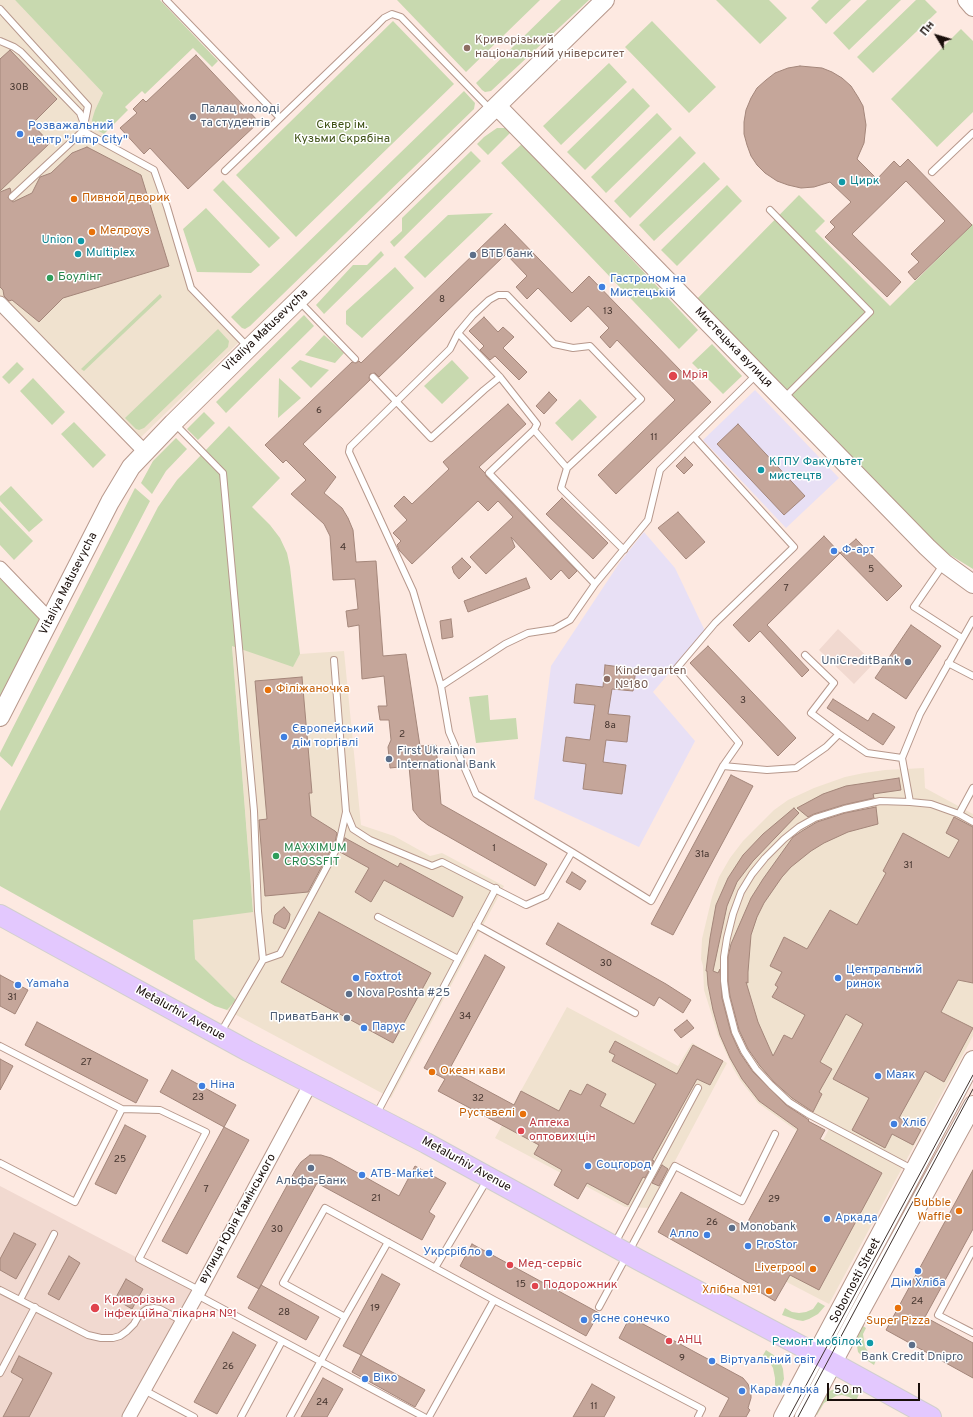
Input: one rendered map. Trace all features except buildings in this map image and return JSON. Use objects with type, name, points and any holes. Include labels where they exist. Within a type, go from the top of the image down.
[{"type":"main road","name":"Metalurhiv Avenue","points":[[0,915],[219,1035],[375,1116],[931,1417]]},
{"type":"street","name":"Vitaliya Matusevycha","points":[[0,717],[116,490],[131,467],[249,348],[605,0]]},
{"type":"street","points":[[967,0],[973,7]]},
{"type":"street","name":"Мистецька вулиця","points":[[494,108],[944,563],[973,584]]},
{"type":"street","points":[[0,303],[145,452]]},
{"type":"street","points":[[0,568],[50,620]]},
{"type":"street","name":"Sobornosti Street","points":[[804,1417],[825,1359],[914,1170],[973,1060]]},
{"type":"street","name":"вулиця Юрія Камінського","points":[[129,1417],[311,1083]]},
{"type":"street","name":"Sobornosti Street","points":[[783,1417],[825,1359],[973,1106]]},
{"type":"lane","points":[[166,0],[280,118]]},
{"type":"lane","points":[[0,9],[88,106],[83,128],[12,197]]},
{"type":"lane","points":[[225,171],[384,18],[392,14],[401,17],[494,108]]},
{"type":"lane","points":[[0,41],[21,52],[80,113],[83,128],[154,170],[167,207],[191,288],[249,348]]},
{"type":"lane","points":[[932,172],[973,133]]},
{"type":"lane","points":[[770,210],[870,312],[782,399]]},
{"type":"lane","points":[[624,550],[561,488],[567,468],[641,399],[590,346],[572,348],[554,344],[507,295],[498,295],[489,300],[473,315],[458,333],[450,349],[350,447],[349,452],[414,591],[441,686],[448,732],[476,794],[651,901],[723,766],[738,743],[676,669],[715,623],[794,547],[694,437]]},
{"type":"lane","points":[[298,300],[355,359]]},
{"type":"lane","points":[[458,333],[500,377],[537,424],[534,430],[489,473],[595,584]]},
{"type":"lane","points":[[441,686],[506,644],[528,633],[554,629],[570,620],[595,584],[648,520],[660,470],[758,374]]},
{"type":"lane","points":[[372,377],[431,438],[500,377]]},
{"type":"lane","points":[[174,423],[222,473],[252,783],[258,911],[263,960],[219,1035]]},
{"type":"lane","points":[[534,430],[567,468]]},
{"type":"lane","points":[[944,563],[914,607],[962,638]]},
{"type":"lane","points":[[910,802],[902,758],[920,714],[973,620]]},
{"type":"lane","points":[[805,655],[834,683],[811,713],[868,753],[902,758]]},
{"type":"lane","points":[[263,960],[280,954],[339,844],[346,812],[334,660]]},
{"type":"lane","points":[[948,663],[973,676]]},
{"type":"lane","points":[[723,766],[767,770],[796,768],[826,747],[839,734]]},
{"type":"lane","points":[[959,814],[973,788]]},
{"type":"lane","points":[[914,1170],[808,1114],[789,1102],[756,1069],[744,1051],[735,1032],[726,997],[724,957],[727,938],[732,914],[741,892],[752,874],[765,858],[784,839],[799,827],[815,818],[844,809],[880,801],[931,804],[959,814],[973,822]]},
{"type":"lane","points":[[346,812],[353,829],[370,840],[432,866],[442,862],[496,888],[526,905],[546,896],[572,852]]},
{"type":"lane","points":[[375,1116],[496,888]]},
{"type":"lane","points":[[378,917],[458,960]]},
{"type":"lane","points":[[476,925],[635,1013]]},
{"type":"lane","points":[[0,1046],[122,1109],[160,1110],[206,1132],[139,1259],[282,1341],[424,1417]]},
{"type":"lane","points":[[598,1308],[621,1250],[698,1088]]},
{"type":"lane","points":[[0,1163],[75,1202],[122,1109]]},
{"type":"lane","points":[[621,1250],[676,1166],[742,1201],[775,1134]]},
{"type":"lane","points":[[436,1268],[488,1178]]},
{"type":"lane","points":[[345,1317],[283,1283],[325,1208],[494,1300],[702,1409],[698,1417]]},
{"type":"lane","points":[[20,1300],[54,1234]]},
{"type":"lane","points":[[290,1417],[388,1242]]},
{"type":"lane","points":[[973,1250],[938,1315],[973,1333]]},
{"type":"lane","points":[[0,1290],[88,1335],[101,1338],[120,1336],[127,1331],[134,1324],[139,1315],[147,1309],[160,1309],[182,1321]]},
{"type":"lane","points":[[428,1417],[494,1300]]},
{"type":"lane","points":[[0,1373],[35,1307]]},
{"type":"lane","points":[[241,1417],[282,1341]]},
{"type":"lane","points":[[144,1390],[194,1417]]},
{"type":"shaded area","points":[[0,0],[15,0],[103,93],[95,110],[93,128],[104,134],[118,150],[154,170],[191,288],[241,340],[135,443],[0,303]]},
{"type":"shaded area","points":[[755,390],[839,478],[786,528],[703,440]]},
{"type":"shaded area","name":"Kindergarten №180","points":[[644,532],[675,568],[705,631],[653,692],[695,741],[639,847],[534,799],[551,666],[620,562]]},
{"type":"shaded area","points":[[838,629],[874,663],[854,684],[819,650]]},
{"type":"shaded area","points":[[232,645],[293,666],[300,654],[344,651],[361,825],[394,836],[430,856],[442,853],[504,886],[391,1098],[227,1010],[236,1000],[195,959],[193,920],[253,911]]},
{"type":"shaded area","name":"Центральний ринок","points":[[924,768],[925,788],[973,814],[973,1036],[829,1304],[756,1266],[829,1129],[805,1116],[797,1131],[758,1103],[740,1080],[718,1035],[704,990],[703,966],[701,959],[702,939],[712,897],[719,877],[730,858],[743,841],[774,810],[788,800],[814,788],[845,777],[885,770]]},
{"type":"shaded area","points":[[567,1007],[678,1066],[692,1043],[727,1063],[650,1208],[625,1207],[495,1138]]},
{"type":"shaded area","name":"Криворізька інфекційна лікарня №1","points":[[0,1186],[199,1290],[129,1417],[0,1417]]},
{"type":"green space","points":[[15,0],[160,0],[218,61],[212,67],[193,48],[145,94],[142,91],[125,107],[128,110],[104,134],[93,128],[92,120],[103,93]]},
{"type":"green space","name":"Криворізький національний університет","points":[[397,0],[540,0],[466,72]]},
{"type":"green space","points":[[561,0],[589,0],[491,91],[485,92],[482,90],[476,83]]},
{"type":"green space","points":[[716,0],[769,0],[787,18],[760,44]]},
{"type":"green space","points":[[819,0],[851,0],[826,24],[811,8]]},
{"type":"green space","points":[[867,0],[901,0],[849,50],[833,33]]},
{"type":"green space","points":[[916,0],[925,0],[937,12],[873,73],[857,57]]},
{"type":"green space","name":"Сквер ім. Кузьми Скрябіна","points":[[393,21],[454,84],[296,237],[236,175]]},
{"type":"green space","points":[[652,21],[716,87],[689,113],[625,47]]},
{"type":"green space","points":[[961,29],[973,41],[973,112],[937,147],[891,99]]},
{"type":"green space","points":[[609,63],[627,82],[561,145],[543,126]]},
{"type":"green space","points":[[633,88],[650,106],[585,170],[567,152]]},
{"type":"green space","points":[[464,91],[475,103],[474,109],[250,326],[245,329],[242,328],[231,317]]},
{"type":"green space","points":[[657,113],[672,129],[606,193],[591,177]]},
{"type":"green space","points":[[497,128],[506,128],[512,131],[488,155],[477,144]]},
{"type":"green space","points":[[680,136],[696,153],[630,218],[614,201]]},
{"type":"green space","points":[[523,143],[698,330],[679,349],[501,163]]},
{"type":"green space","points":[[471,151],[481,161],[394,247],[390,242],[402,231],[402,218]]},
{"type":"green space","points":[[704,162],[720,179],[654,241],[639,225]]},
{"type":"green space","points":[[223,180],[280,238],[269,248],[213,190]]},
{"type":"green space","points":[[727,185],[742,201],[677,266],[661,250]]},
{"type":"green space","points":[[799,195],[825,221],[815,231],[890,306],[973,224],[973,569],[942,550],[795,399],[691,305]]},
{"type":"green space","points":[[206,208],[260,265],[251,273],[197,272],[183,229]]},
{"type":"green space","points":[[493,213],[425,278],[404,257],[448,215]]},
{"type":"green space","points":[[381,251],[384,255],[324,314],[316,305],[353,265],[367,265]]},
{"type":"green space","points":[[395,267],[414,288],[362,338],[346,324],[346,311]]},
{"type":"green space","points":[[160,294],[162,297],[84,371],[81,369]]},
{"type":"green space","points":[[304,315],[314,326],[226,413],[216,402]]},
{"type":"green space","points":[[218,329],[229,341],[228,347],[144,428],[139,430],[136,429],[125,418]]},
{"type":"green space","points":[[324,335],[344,353],[335,363],[305,355]]},
{"type":"green space","points":[[712,344],[742,376],[723,394],[692,363]]},
{"type":"green space","points":[[300,360],[329,370],[311,388],[291,368]]},
{"type":"green space","points":[[452,360],[469,378],[442,404],[424,386]]},
{"type":"green space","points":[[17,362],[24,369],[9,384],[2,377]]},
{"type":"green space","points":[[33,378],[65,412],[52,425],[20,391]]},
{"type":"green space","points":[[279,378],[301,398],[278,418]]},
{"type":"green space","points":[[580,399],[597,417],[572,441],[555,423]]},
{"type":"green space","points":[[204,412],[215,423],[198,440],[187,429]]},
{"type":"green space","points":[[74,422],[106,455],[93,468],[61,434]]},
{"type":"green space","points":[[229,426],[280,478],[252,507],[270,525],[280,538],[287,553],[300,654],[293,667],[232,646],[253,912],[193,920],[195,959],[236,1000],[227,1010],[215,1006],[0,886],[0,811],[158,507],[177,480]]},
{"type":"green space","points":[[176,438],[187,449],[166,471],[152,494],[141,483],[153,461]]},
{"type":"green space","points":[[11,486],[43,520],[29,532],[0,501],[0,496]]},
{"type":"green space","points":[[135,488],[150,501],[12,767],[0,756],[0,753]]},
{"type":"green space","points":[[0,507],[33,541],[14,560],[0,545]]},
{"type":"green space","points":[[0,568],[50,620],[0,717]]},
{"type":"green space","points":[[488,695],[490,720],[516,718],[518,739],[476,743],[469,697]]},
{"type":"green space","points":[[818,1302],[825,1306],[818,1314],[809,1319],[803,1321],[782,1315],[785,1308],[792,1312],[806,1312],[813,1309]]},
{"type":"green space","points":[[860,1324],[866,1328],[863,1334],[865,1347],[869,1353],[877,1358],[874,1365],[858,1352],[856,1340]]},
{"type":"green space","points":[[766,1350],[780,1361],[783,1369],[784,1379],[778,1395],[772,1391],[775,1385],[773,1368],[770,1363],[762,1357]]},
{"type":"green space","points":[[839,1387],[852,1390],[859,1394],[856,1401],[842,1395],[836,1396],[824,1403],[817,1415],[810,1411],[825,1393]]},
{"type":"tram line","points":[[789,1417],[973,1075]]},
{"type":"tram line","points":[[798,1417],[973,1089]]},
{"type":"place","name":"Криворізький національний університет","points":[[467,48]]},
{"type":"place","name":"Палац молоді та студентів","points":[[193,117]]},
{"type":"place","name":"Розважальний центр \"Jump City\"","points":[[20,134]]},
{"type":"place","name":"Цирк","points":[[842,182]]},
{"type":"place","name":"Пивной дворик","points":[[74,199]]},
{"type":"place","name":"Мелроуз","points":[[92,232]]},
{"type":"place","name":"Union","points":[[81,241]]},
{"type":"place","name":"Multiplex","points":[[78,254]]},
{"type":"place","name":"ВТБ банк","points":[[473,255]]},
{"type":"place","name":"Боулінг","points":[[50,278]]},
{"type":"place","name":"Гастроном на Мистецькій","points":[[602,287]]},
{"type":"place","name":"Мрія","points":[[673,376]]},
{"type":"place","name":"КГПУ Факультет мистецтв","points":[[761,470]]},
{"type":"place","name":"Ф-арт","points":[[834,551]]},
{"type":"place","name":"UniCreditBank","points":[[908,662]]},
{"type":"place","name":"Kindergarten №180","points":[[607,679]]},
{"type":"place","name":"Філіжаночка","points":[[268,690]]},
{"type":"place","name":"Європейський дім торгівлі","points":[[284,737]]},
{"type":"place","name":"First Ukrainian International Bank","points":[[389,759]]},
{"type":"place","name":"MAXXIMUM CROSSFIT","points":[[276,856]]},
{"type":"place","name":"Foxtrot","points":[[356,978]]},
{"type":"place","name":"Центральний ринок","points":[[838,978]]},
{"type":"place","name":"Yamaha","points":[[18,985]]},
{"type":"place","name":"Nova Poshta #25","points":[[349,994]]},
{"type":"place","name":"ПриватБанк","points":[[347,1018]]},
{"type":"place","name":"Парус","points":[[364,1028]]},
{"type":"place","name":"Океан кави","points":[[432,1072]]},
{"type":"place","name":"Маяк","points":[[878,1076]]},
{"type":"place","name":"Ніна","points":[[202,1086]]},
{"type":"place","name":"Руставелі","points":[[523,1114]]},
{"type":"place","name":"Хліб","points":[[894,1124]]},
{"type":"place","name":"Аптека оптових цін","points":[[521,1131]]},
{"type":"place","name":"Соцгород","points":[[588,1166]]},
{"type":"place","name":"Альфа-Банк","points":[[311,1168]]},
{"type":"place","name":"ATB-Market","points":[[362,1175]]},
{"type":"place","name":"Bubble Waffle","points":[[959,1211]]},
{"type":"place","name":"Аркада","points":[[827,1219]]},
{"type":"place","name":"Monobank","points":[[732,1228]]},
{"type":"place","name":"Алло","points":[[707,1235]]},
{"type":"place","name":"ProStor","points":[[748,1246]]},
{"type":"place","name":"Укрсрібло","points":[[489,1253]]},
{"type":"place","name":"Мед-сервіс","points":[[510,1265]]},
{"type":"place","name":"Liverpool","points":[[813,1269]]},
{"type":"place","name":"Дім Хліба","points":[[918,1271]]},
{"type":"place","name":"Подорожник","points":[[535,1286]]},
{"type":"place","name":"Хлібна №1","points":[[769,1291]]},
{"type":"place","name":"Криворізька інфекційна лікарня №1","points":[[95,1308]]},
{"type":"place","name":"Super Pizza","points":[[898,1308]]},
{"type":"place","name":"Ясне сонечко","points":[[584,1320]]},
{"type":"place","name":"АНЦ","points":[[669,1341]]},
{"type":"place","name":"Ремонт мобілок","points":[[870,1343]]},
{"type":"place","name":"Bank Credit Dnipro","points":[[912,1345]]},
{"type":"place","name":"Віртуальний світ","points":[[712,1361]]},
{"type":"place","name":"Віко","points":[[365,1379]]},
{"type":"place","name":"Карамелька","points":[[742,1391]]}]
